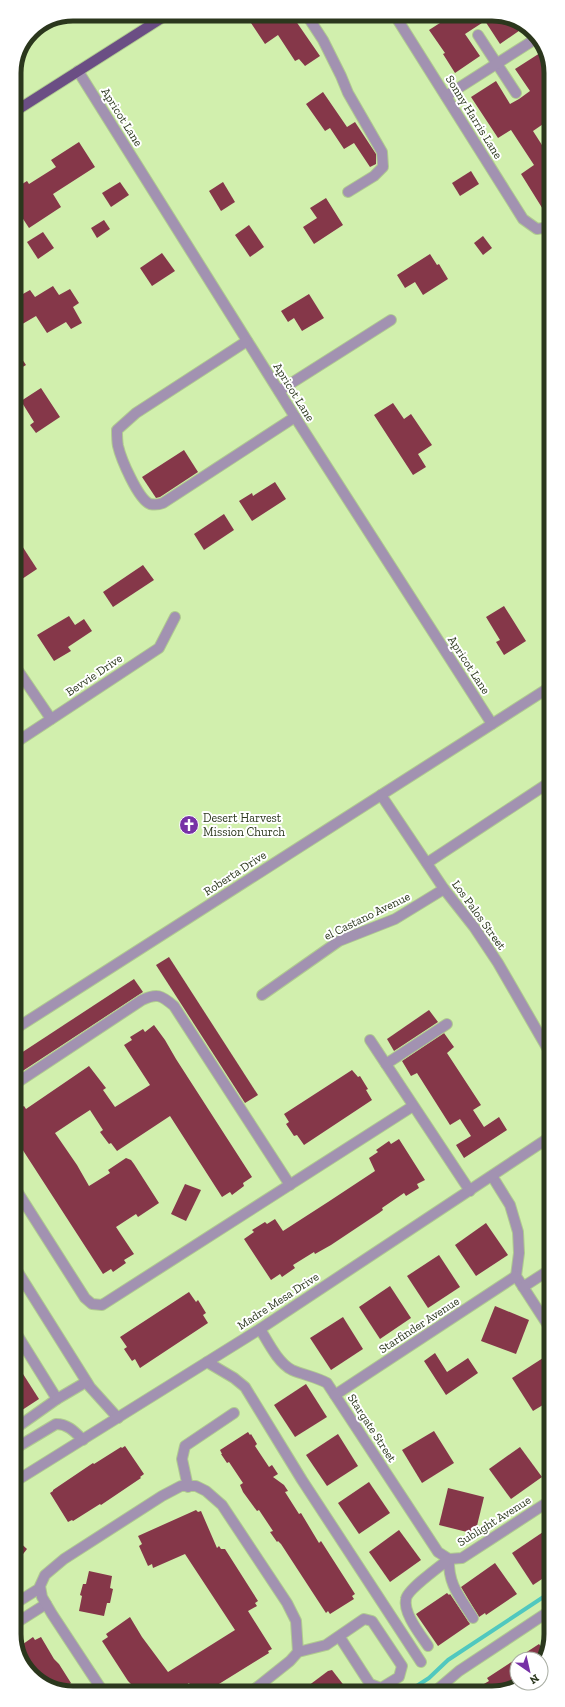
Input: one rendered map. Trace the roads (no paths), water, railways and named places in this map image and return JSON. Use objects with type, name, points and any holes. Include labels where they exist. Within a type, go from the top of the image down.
[{"type":"main road","points":[[21,108],[157,21]]},
{"type":"street","points":[[311,21],[323,40],[342,76],[348,93],[382,152],[383,167],[374,176],[348,192]]},
{"type":"street","name":"Sonny Harris Lane","points":[[398,21],[523,219],[537,229],[544,228]]},
{"type":"street","points":[[478,35],[516,93]]},
{"type":"street","points":[[446,96],[533,41]]},
{"type":"street","name":"Apricot Lane","points":[[78,71],[295,417],[492,724]]},
{"type":"street","points":[[279,391],[391,320]]},
{"type":"street","points":[[247,341],[136,413],[117,430],[118,445],[122,458],[139,492],[148,503],[156,505],[162,503],[295,417]]},
{"type":"street","name":"Bevvie Drive","points":[[21,739],[159,648],[175,617]]},
{"type":"street","points":[[21,675],[51,720]]},
{"type":"street","name":"Roberta Drive","points":[[21,1025],[544,691]]},
{"type":"street","points":[[427,863],[544,786]]},
{"type":"street","name":"Los Palos Street","points":[[381,795],[444,889],[474,927],[544,1036]]},
{"type":"street","name":"el Castano Avenue","points":[[262,995],[339,941],[395,919],[444,889]]},
{"type":"street","points":[[21,1080],[142,1000],[153,995],[164,998],[174,1006],[290,1184]]},
{"type":"street","points":[[386,1064],[447,1024]]},
{"type":"street","points":[[370,1040],[470,1191]]},
{"type":"street","points":[[21,1197],[85,1298],[92,1304],[102,1305],[414,1106]]},
{"type":"street","name":"Madre Mesa Drive","points":[[21,1478],[260,1329],[544,1141]]},
{"type":"street","points":[[492,1176],[510,1204],[518,1232],[519,1253],[516,1276],[544,1319]]},
{"type":"street","points":[[524,1288],[544,1273]]},
{"type":"street","name":"Starfinder Avenue","points":[[335,1395],[516,1276]]},
{"type":"street","points":[[21,1277],[90,1388],[118,1418]]},
{"type":"street","name":"Stargate Street","points":[[260,1329],[283,1364],[292,1370],[317,1378],[327,1383],[438,1552],[449,1559]]},
{"type":"street","points":[[21,1341],[57,1399]]},
{"type":"street","points":[[207,1362],[234,1378],[245,1387],[302,1480],[421,1662]]},
{"type":"street","points":[[21,1424],[57,1399],[86,1382]]},
{"type":"street","points":[[188,1486],[182,1459],[185,1446],[234,1413]]},
{"type":"street","points":[[21,1445],[56,1424],[69,1426],[83,1440]]},
{"type":"street","points":[[21,1599],[40,1588],[45,1575],[64,1559],[180,1486],[196,1486],[206,1491],[222,1504],[287,1604],[296,1621],[298,1652]]},
{"type":"street","name":"Sublight Avenue","points":[[449,1559],[462,1558],[544,1505]]},
{"type":"street","points":[[449,1559],[448,1572],[453,1586],[474,1618]]},
{"type":"street","points":[[428,1646],[412,1623],[406,1607],[406,1598],[411,1589],[449,1559]]},
{"type":"street","points":[[40,1588],[46,1604],[99,1686]]},
{"type":"street","points":[[21,1620],[46,1604]]},
{"type":"street","points":[[441,1686],[458,1671],[544,1615]]},
{"type":"street","points":[[259,1686],[290,1661],[298,1652],[326,1645],[364,1620],[372,1621],[402,1666],[398,1677],[384,1686]]},
{"type":"street","points":[[339,1636],[370,1684],[376,1686]]},
{"type":"waterway","points":[[417,1686],[429,1678],[448,1660],[544,1597]]},
{"type":"place","name":"Desert Harvest Mission Church","points":[[189,825]]}]
